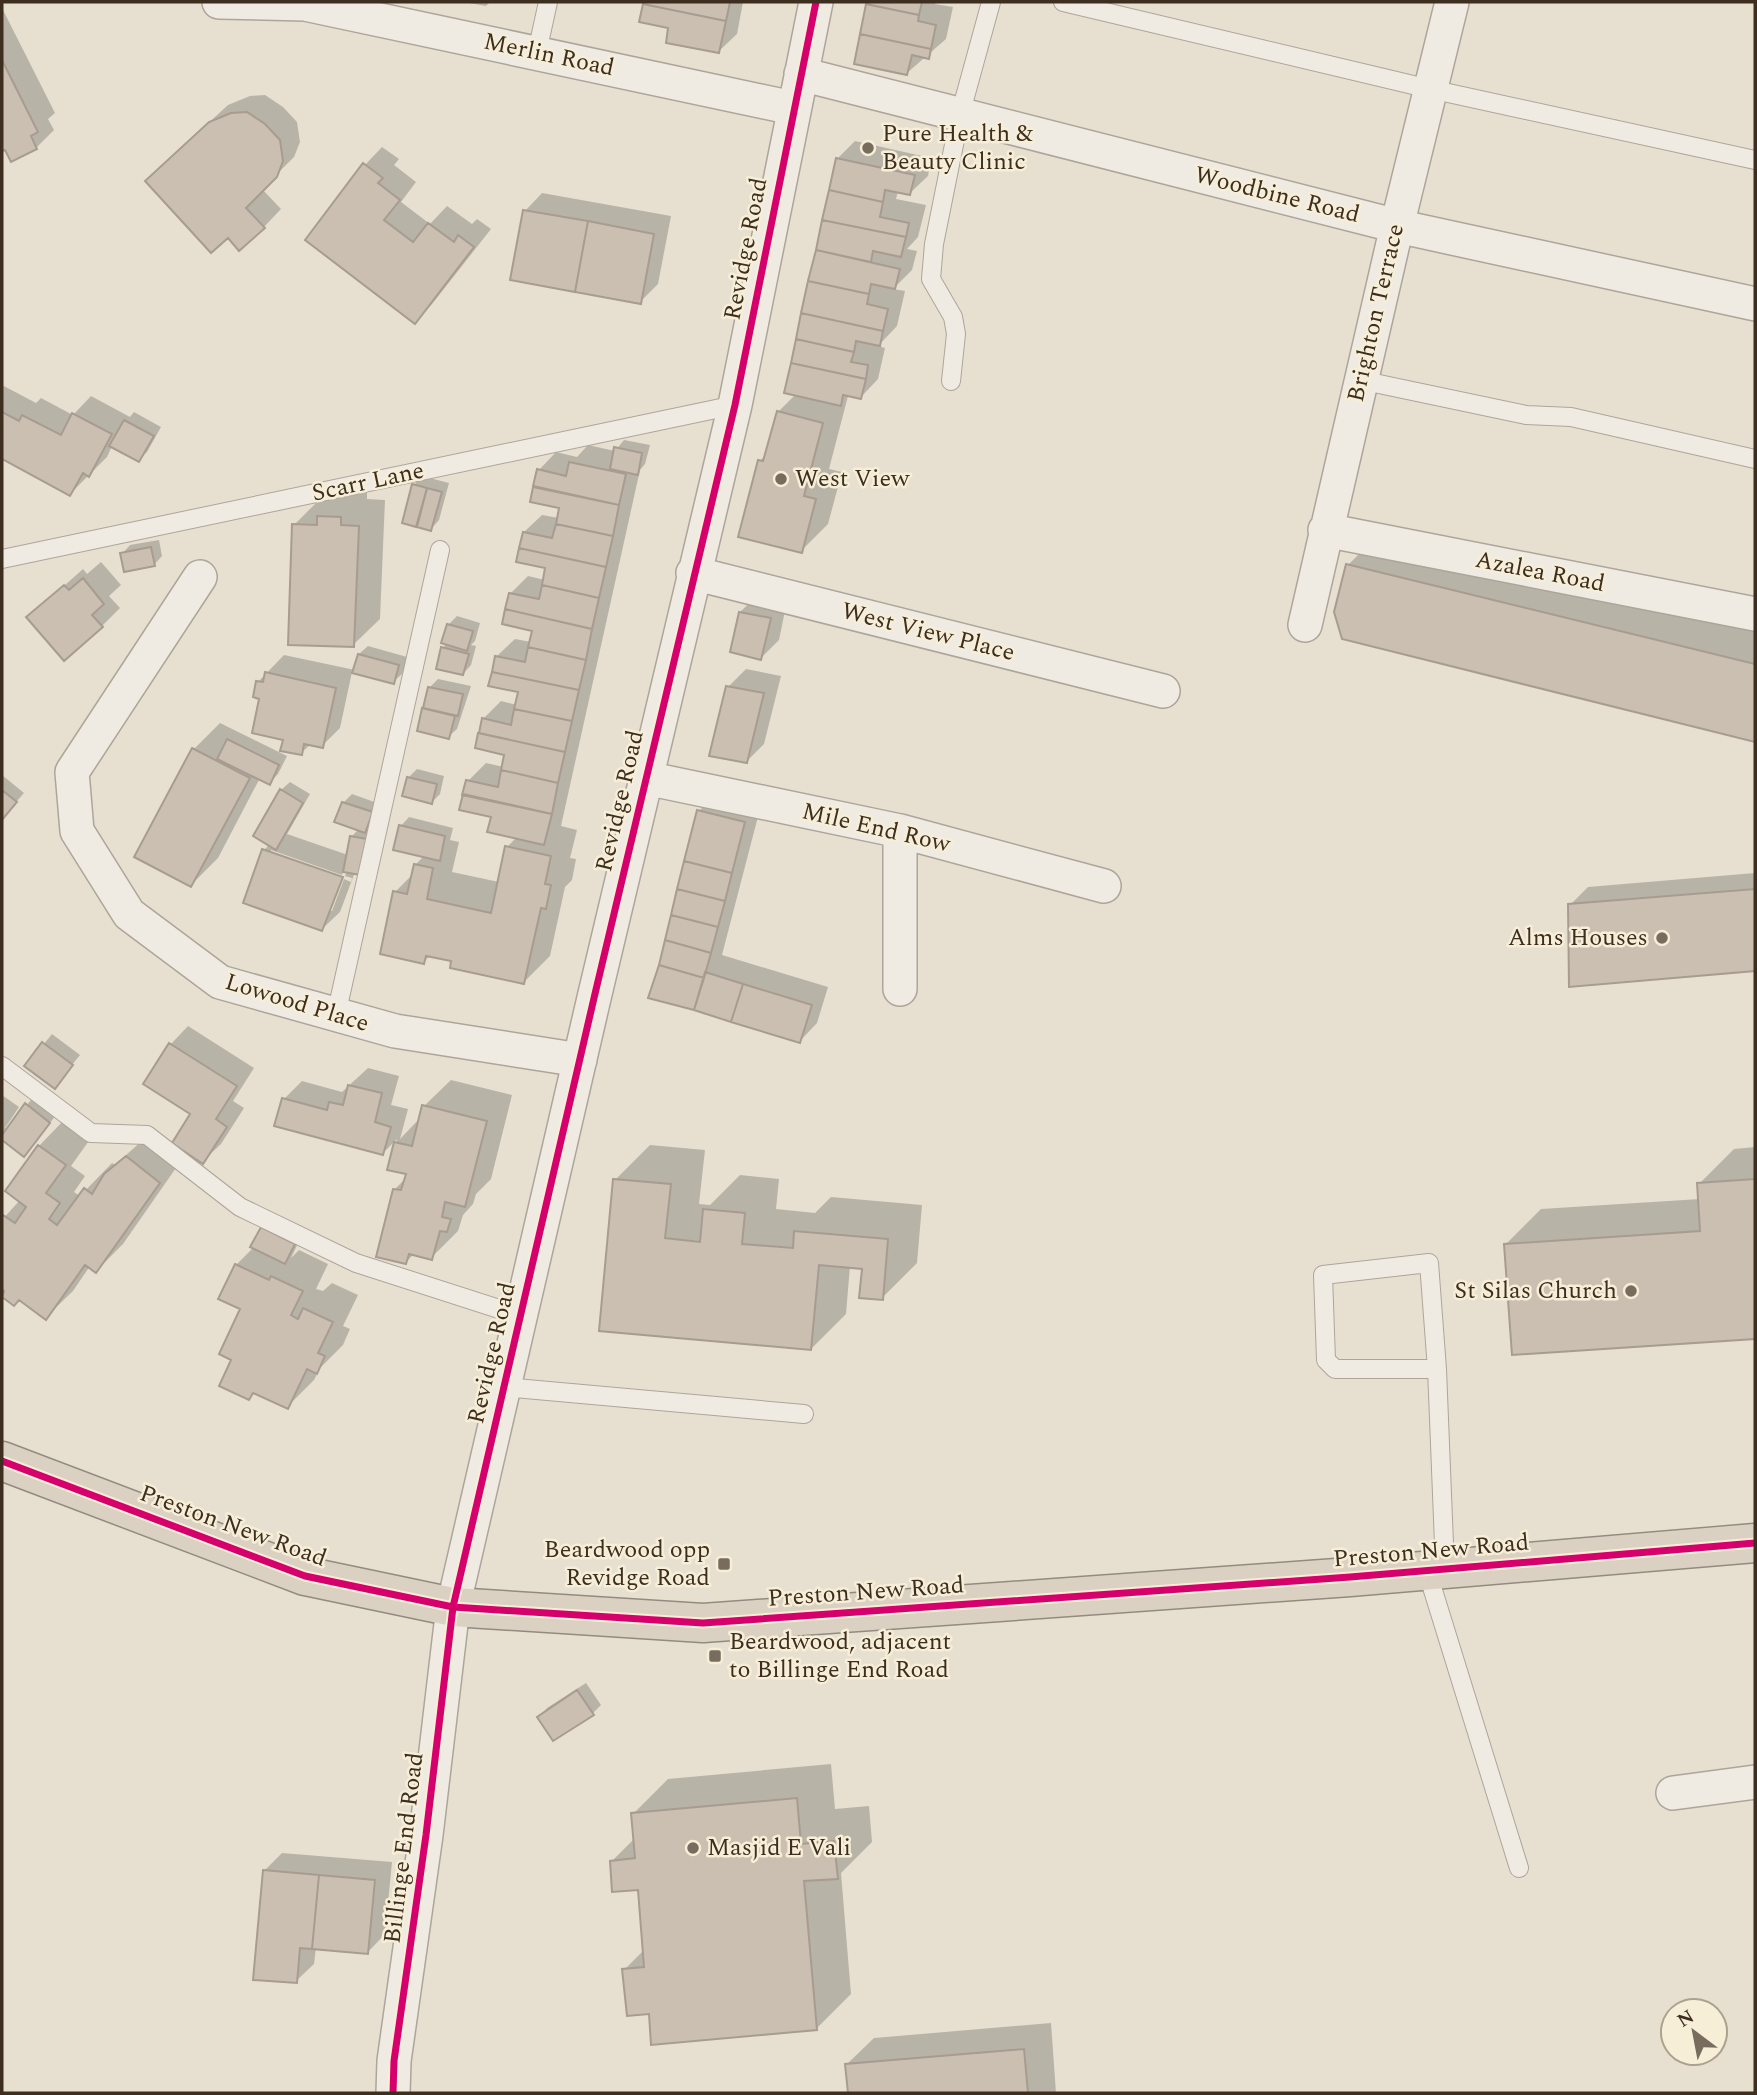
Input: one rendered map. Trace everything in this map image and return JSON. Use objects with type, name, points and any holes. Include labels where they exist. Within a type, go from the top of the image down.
[{"type":"highway","name":"Preston New Road","points":[[2,1461],[305,1576],[453,1607],[703,1623],[1436,1570],[1755,1543]]},
{"type":"street","name":"Merlin Road","points":[[219,2],[305,3],[793,108]]},
{"type":"street","name":"Revidge Road","points":[[453,1607],[735,405],[816,2]]},
{"type":"street","name":"Brighton Terrace","points":[[1305,625],[1360,380],[1452,2]]},
{"type":"street","name":"Woodbine Road","points":[[801,75],[1397,226],[1755,304]]},
{"type":"street","name":"Azalea Road","points":[[1325,530],[1755,614]]},
{"type":"street","name":"West View Place","points":[[694,573],[1163,691]]},
{"type":"street","name":"Lowood Place","points":[[200,576],[72,772],[77,831],[129,914],[220,982],[395,1031],[580,1060]]},
{"type":"street","name":"Mile End Row","points":[[646,778],[901,831],[1104,886]]},
{"type":"street","points":[[900,989],[901,831]]},
{"type":"street","name":"Billinge End Road","points":[[393,2093],[394,2061],[426,1835],[453,1607]]},
{"type":"street","points":[[1672,1793],[1755,1782]]},
{"type":"lane","points":[[537,52],[548,2]]},
{"type":"lane","points":[[951,381],[956,334],[953,317],[931,279],[932,263],[960,115],[991,2]]},
{"type":"lane","points":[[1063,2],[1430,89],[1755,160]]},
{"type":"lane","points":[[1360,380],[1526,415],[1571,417],[1755,459]]},
{"type":"lane","name":"Scarr Lane","points":[[2,559],[735,405]]},
{"type":"lane","points":[[336,1015],[440,550]]},
{"type":"lane","points":[[2,1066],[91,1133],[147,1135],[240,1207],[356,1263],[520,1316]]},
{"type":"lane","points":[[1437,1369],[1335,1369],[1326,1360],[1323,1275],[1429,1263],[1437,1369],[1436,1570],[1520,1868]]},
{"type":"lane","points":[[504,1387],[804,1414]]},
{"type":"building","points":[[730,2],[726,21],[643,4]]},
{"type":"building","points":[[922,2],[919,15],[866,4]]},
{"type":"building","points":[[643,4],[726,21],[719,53],[666,43],[668,28],[639,22]]},
{"type":"building","points":[[866,4],[919,15],[918,21],[936,25],[931,49],[860,34]]},
{"type":"building","points":[[860,34],[931,49],[929,59],[912,55],[907,75],[854,64]]},
{"type":"building","points":[[2,60],[38,132],[31,136],[37,149],[11,162],[5,150],[2,151]]},
{"type":"building","points":[[247,112],[265,124],[280,140],[283,161],[277,177],[246,208],[265,228],[239,251],[228,238],[211,253],[145,181],[209,122],[231,113]]},
{"type":"building","points":[[836,158],[915,175],[910,195],[885,190],[883,202],[829,190]]},
{"type":"building","points":[[363,163],[383,178],[378,183],[400,200],[384,220],[413,242],[428,223],[454,242],[458,235],[474,247],[415,324],[305,240]]},
{"type":"building","points":[[829,190],[883,202],[880,217],[909,223],[906,237],[822,220]]},
{"type":"building","points":[[523,210],[588,221],[575,292],[510,280]]},
{"type":"building","points":[[822,220],[906,237],[901,257],[873,251],[871,262],[816,250]]},
{"type":"building","points":[[588,221],[654,234],[641,304],[575,292]]},
{"type":"building","points":[[816,250],[900,269],[895,289],[871,284],[869,294],[808,281]]},
{"type":"building","points":[[808,281],[869,294],[867,304],[888,309],[883,331],[801,313]]},
{"type":"building","points":[[801,313],[883,331],[880,346],[856,341],[854,352],[796,339]]},
{"type":"building","points":[[796,339],[854,352],[851,362],[868,365],[866,379],[791,363]]},
{"type":"building","points":[[791,363],[866,379],[861,399],[843,395],[841,406],[784,393]]},
{"type":"building","name":"West View","points":[[777,411],[823,423],[804,496],[816,499],[802,553],[738,537],[758,460],[763,461]]},
{"type":"building","points":[[2,412],[19,421],[22,415],[61,435],[72,413],[112,434],[89,477],[83,473],[70,496],[2,459]]},
{"type":"building","points":[[124,420],[154,436],[139,462],[109,446]]},
{"type":"building","points":[[614,447],[642,453],[638,475],[610,469]]},
{"type":"building","points":[[569,462],[626,474],[619,505],[533,486],[537,469],[566,476]]},
{"type":"building","points":[[412,484],[427,488],[416,527],[402,523]]},
{"type":"building","points":[[533,487],[619,505],[613,536],[556,524],[559,508],[530,502]]},
{"type":"building","points":[[427,488],[442,492],[431,531],[417,527]]},
{"type":"building","points":[[317,516],[341,517],[341,525],[359,526],[354,647],[288,645],[292,524],[317,525]]},
{"type":"building","points":[[556,524],[613,536],[606,567],[519,548],[523,532],[552,538]]},
{"type":"building","points":[[151,547],[155,566],[124,572],[120,553]]},
{"type":"building","points":[[519,548],[606,567],[599,598],[542,585],[545,568],[516,562]]},
{"type":"building","points":[[1346,564],[1755,664],[1755,742],[1342,639],[1334,612]]},
{"type":"building","points":[[83,578],[104,604],[92,615],[103,627],[64,661],[26,617],[64,585],[69,590]]},
{"type":"building","points":[[542,585],[599,598],[592,629],[505,609],[509,593],[539,599]]},
{"type":"building","points":[[505,609],[592,629],[586,660],[528,647],[532,631],[502,624]]},
{"type":"building","points":[[739,612],[771,618],[761,660],[730,652]]},
{"type":"building","points":[[447,624],[473,631],[467,651],[441,643]]},
{"type":"building","points":[[441,647],[469,654],[463,675],[436,669]]},
{"type":"building","points":[[528,647],[586,660],[579,690],[492,672],[495,656],[525,662]]},
{"type":"building","points":[[358,654],[399,665],[394,684],[352,673]]},
{"type":"building","points":[[265,672],[336,688],[323,748],[304,744],[302,755],[280,751],[283,740],[252,733],[259,699],[253,697],[256,681],[263,682]]},
{"type":"building","points":[[492,672],[579,690],[572,721],[514,709],[518,692],[488,686]]},
{"type":"building","points":[[726,686],[764,693],[747,763],[709,756]]},
{"type":"building","points":[[428,687],[463,694],[458,716],[423,708]]},
{"type":"building","points":[[422,708],[455,716],[449,739],[417,731]]},
{"type":"building","points":[[514,709],[572,721],[565,752],[479,733],[482,718],[511,725]]},
{"type":"building","points":[[478,733],[565,752],[558,783],[501,770],[504,755],[475,748]]},
{"type":"building","points":[[227,739],[279,765],[270,785],[217,759]]},
{"type":"building","points":[[192,748],[250,778],[191,887],[134,857]]},
{"type":"building","points":[[501,770],[558,783],[552,814],[462,795],[466,780],[498,787]]},
{"type":"building","points":[[407,777],[437,784],[432,804],[402,796]]},
{"type":"building","points":[[280,789],[303,803],[276,850],[253,836]]},
{"type":"building","points":[[2,790],[17,802],[2,820]]},
{"type":"building","points":[[463,794],[552,814],[544,845],[487,832],[491,817],[459,810]]},
{"type":"building","points":[[342,802],[373,812],[365,833],[334,822]]},
{"type":"building","points":[[697,810],[745,822],[732,873],[684,861]]},
{"type":"building","points":[[399,825],[445,836],[440,861],[393,850]]},
{"type":"building","points":[[350,836],[367,839],[361,875],[343,872]]},
{"type":"building","points":[[505,846],[551,856],[545,884],[551,885],[546,909],[541,908],[524,984],[450,968],[451,961],[426,956],[424,964],[380,954],[393,891],[407,894],[414,864],[433,868],[427,899],[491,913]]},
{"type":"building","points":[[262,849],[343,877],[322,931],[243,903]]},
{"type":"building","points":[[684,861],[732,873],[725,901],[677,889]]},
{"type":"building","points":[[677,889],[725,901],[718,927],[671,915]]},
{"type":"building","name":"Alms Houses","points":[[1755,889],[1755,971],[1569,987],[1568,904]]},
{"type":"building","points":[[671,915],[718,927],[711,953],[665,940]]},
{"type":"building","points":[[665,940],[711,953],[704,978],[659,965]]},
{"type":"building","points":[[659,965],[704,978],[694,1010],[648,998]]},
{"type":"building","points":[[705,972],[743,984],[731,1022],[694,1010]]},
{"type":"building","points":[[743,984],[812,1005],[800,1043],[731,1022]]},
{"type":"building","points":[[42,1042],[73,1065],[55,1089],[24,1066]]},
{"type":"building","points":[[169,1043],[237,1086],[216,1119],[227,1127],[203,1164],[172,1143],[190,1114],[143,1084]]},
{"type":"building","points":[[348,1085],[382,1093],[375,1122],[391,1127],[383,1155],[274,1126],[282,1098],[327,1110],[329,1102],[343,1105]]},
{"type":"building","points":[[25,1103],[50,1123],[24,1157],[2,1140],[2,1135]]},
{"type":"building","points":[[422,1105],[487,1121],[465,1207],[445,1202],[442,1217],[451,1219],[447,1232],[440,1231],[432,1260],[409,1254],[406,1264],[376,1257],[393,1189],[401,1190],[406,1174],[387,1170],[394,1142],[412,1146]]},
{"type":"building","points":[[38,1145],[66,1165],[46,1193],[60,1203],[49,1219],[57,1225],[84,1188],[92,1194],[104,1174],[126,1156],[160,1183],[96,1273],[85,1265],[46,1320],[19,1300],[14,1306],[2,1297],[2,1217],[3,1215],[15,1223],[26,1207],[5,1191]]},
{"type":"building","points":[[613,1179],[671,1184],[665,1238],[700,1242],[703,1209],[745,1213],[742,1244],[793,1248],[794,1231],[888,1239],[883,1300],[859,1298],[862,1269],[819,1265],[811,1350],[599,1331]]},
{"type":"building","name":"St Silas Church","points":[[1755,1179],[1755,1339],[1512,1355],[1504,1244],[1700,1231],[1697,1183]]},
{"type":"building","points":[[261,1227],[295,1244],[285,1264],[250,1247]]},
{"type":"building","points":[[235,1264],[269,1280],[271,1276],[303,1291],[291,1315],[298,1319],[303,1308],[333,1322],[318,1353],[325,1356],[317,1374],[307,1369],[288,1409],[253,1393],[249,1400],[219,1386],[231,1360],[219,1354],[240,1309],[218,1299]]},
{"type":"building","points":[[577,1690],[594,1715],[553,1741],[537,1717]]},
{"type":"building","points":[[797,1798],[801,1844],[834,1841],[838,1879],[804,1881],[817,2030],[651,2045],[649,2014],[627,2016],[622,1969],[644,1967],[638,1890],[612,1892],[610,1861],[635,1858],[631,1813]]},
{"type":"building","points":[[263,1870],[319,1875],[312,1949],[300,1948],[297,1983],[253,1980]]},
{"type":"building","points":[[319,1875],[375,1880],[368,1954],[312,1949]]},
{"type":"building","points":[[1024,2049],[1028,2093],[848,2093],[845,2064]]},
{"type":"cycle path","points":[[393,2093],[394,2061],[426,1835],[453,1607],[735,405],[816,2]]},
{"type":"cycle path","points":[[2,1461],[305,1576],[453,1607],[703,1623],[1350,1577],[1755,1543]]},
{"type":"place","name":"Pure Health & Beauty Clinic","points":[[868,148]]},
{"type":"place","name":"West View","points":[[781,479]]},
{"type":"place","name":"Alms Houses","points":[[1662,938]]},
{"type":"place","name":"St Silas Church","points":[[1631,1291]]},
{"type":"place","name":"Beardwood opp Revidge Road","points":[[724,1564]]},
{"type":"place","name":"Beardwood, adjacent to Billinge End Road","points":[[715,1656]]},
{"type":"place","name":"Masjid E Vali","points":[[693,1848]]}]
